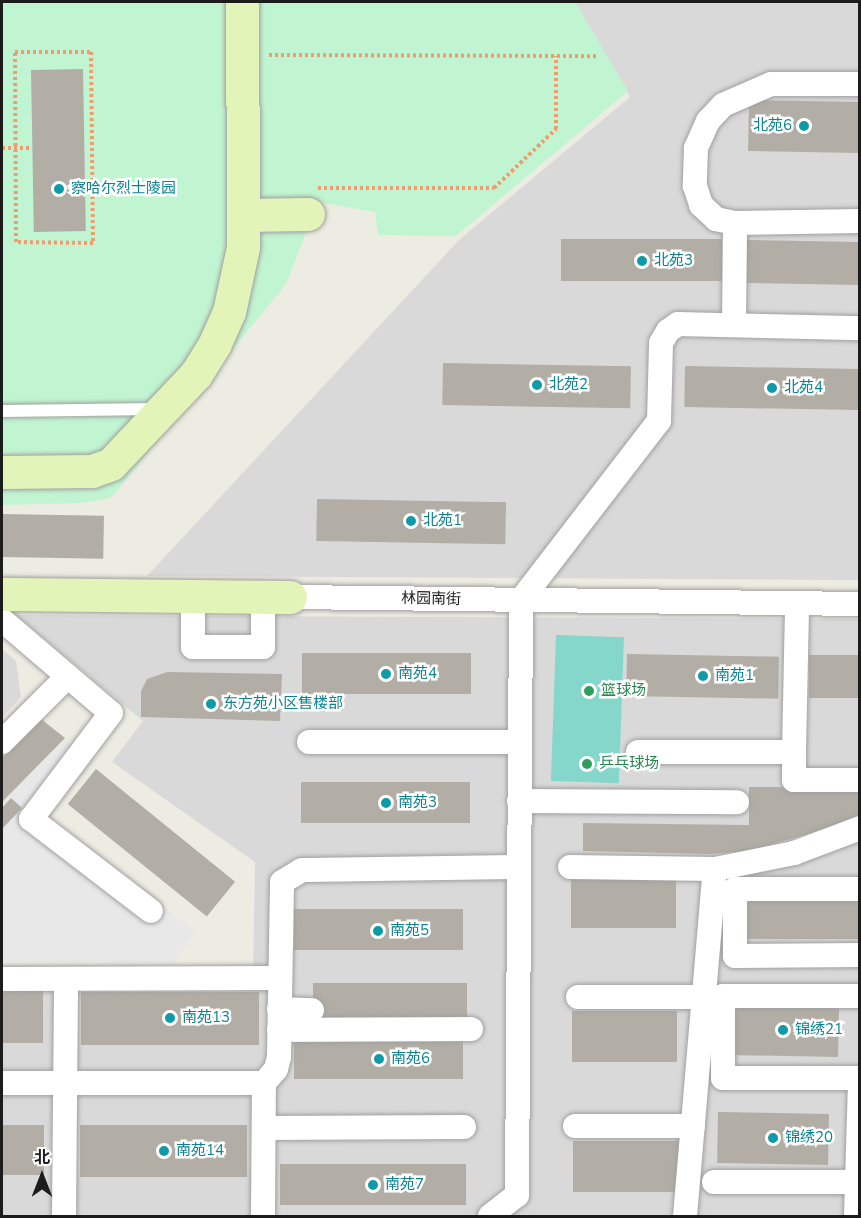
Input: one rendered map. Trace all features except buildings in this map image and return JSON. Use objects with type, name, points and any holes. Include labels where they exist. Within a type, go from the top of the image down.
[{"type":"street","points":[[2,472],[92,471],[111,464],[196,374],[229,312],[240,267],[243,215],[242,2]]},
{"type":"street","points":[[860,84],[771,84],[723,105],[708,121],[696,148],[695,186],[701,205],[716,219],[735,223],[860,221]]},
{"type":"street","points":[[243,215],[308,214]]},
{"type":"street","points":[[734,325],[735,223]]},
{"type":"street","points":[[490,1216],[519,1206],[521,600],[659,421],[661,343],[668,331],[678,324],[860,328]]},
{"type":"street","name":"林园南街","points":[[2,594],[860,604]]},
{"type":"street","points":[[193,597],[193,647],[239,647],[263,647],[276,597]]},
{"type":"street","points":[[797,603],[794,780],[860,780]]},
{"type":"street","points":[[2,620],[111,713],[31,819],[151,911]]},
{"type":"street","points":[[2,742],[68,676]]},
{"type":"street","points":[[309,742],[520,742]]},
{"type":"street","points":[[638,752],[794,752]]},
{"type":"street","points":[[519,801],[737,802]]},
{"type":"street","points":[[570,867],[714,868],[794,853],[860,828]]},
{"type":"street","points":[[263,1216],[264,1083],[276,1069],[279,1020],[279,892],[291,874],[302,870],[519,867]]},
{"type":"street","points":[[685,1216],[714,868]]},
{"type":"street","points":[[860,889],[735,889],[735,956],[860,956]]},
{"type":"street","points":[[2,979],[279,978]]},
{"type":"street","points":[[64,1216],[66,979]]},
{"type":"street","points":[[856,1216],[860,1080],[723,1078],[723,996],[860,996]]},
{"type":"street","points":[[578,997],[704,997]]},
{"type":"street","points":[[279,1020],[312,1010]]},
{"type":"street","points":[[279,1020],[471,1029]]},
{"type":"street","points":[[2,1083],[264,1083]]},
{"type":"street","points":[[575,1126],[693,1126]]},
{"type":"street","points":[[264,1128],[464,1127]]},
{"type":"street","points":[[714,1182],[858,1182]]},
{"type":"lane","points":[[2,411],[164,409]]},
{"type":"path","points":[[15,52],[91,52],[93,243],[16,242],[15,148],[15,52]]},
{"type":"path","points":[[242,55],[598,56]]},
{"type":"path","points":[[308,214],[310,189],[494,189],[556,129],[556,56]]},
{"type":"path","points":[[2,148],[32,148]]},
{"type":"shaded area","points":[[575,2],[859,2],[859,580],[147,576],[459,240],[630,97]]},
{"type":"shaded area","points":[[16,615],[859,619],[859,1216],[2,1216],[2,969],[253,970],[255,862],[112,762],[143,721]]},
{"type":"shaded area","name":"篮球场","points":[[556,635],[624,637],[619,783],[551,781]]},
{"type":"shaded area","points":[[2,649],[16,661],[21,697],[2,718]]},
{"type":"shaded area","points":[[65,738],[95,762],[48,816],[197,933],[172,963],[2,961],[2,802]]},
{"type":"green space","name":"察哈尔烈士陵园","points":[[2,2],[575,2],[628,91],[456,236],[378,235],[375,212],[318,202],[286,284],[111,498],[82,503],[2,505]]},
{"type":"place","name":"北苑6","points":[[804,126]]},
{"type":"place","name":"察哈尔烈士陵园","points":[[59,189]]},
{"type":"place","name":"北苑3","points":[[642,261]]},
{"type":"place","name":"北苑2","points":[[537,385]]},
{"type":"place","name":"北苑4","points":[[772,388]]},
{"type":"place","name":"北苑1","points":[[411,521]]},
{"type":"place","name":"南苑4","points":[[386,674]]},
{"type":"place","name":"南苑1","points":[[703,676]]},
{"type":"place","name":"篮球场","points":[[589,691]]},
{"type":"place","name":"东方苑小区售楼部","points":[[211,704]]},
{"type":"place","name":"乒乓球场","points":[[587,764]]},
{"type":"place","name":"南苑3","points":[[386,803]]},
{"type":"place","name":"南苑5","points":[[378,931]]},
{"type":"place","name":"南苑13","points":[[170,1018]]},
{"type":"place","name":"锦绣21","points":[[783,1030]]},
{"type":"place","name":"南苑6","points":[[379,1059]]},
{"type":"place","name":"锦绣20","points":[[773,1138]]},
{"type":"place","name":"南苑14","points":[[164,1151]]},
{"type":"place","name":"南苑7","points":[[373,1185]]}]
